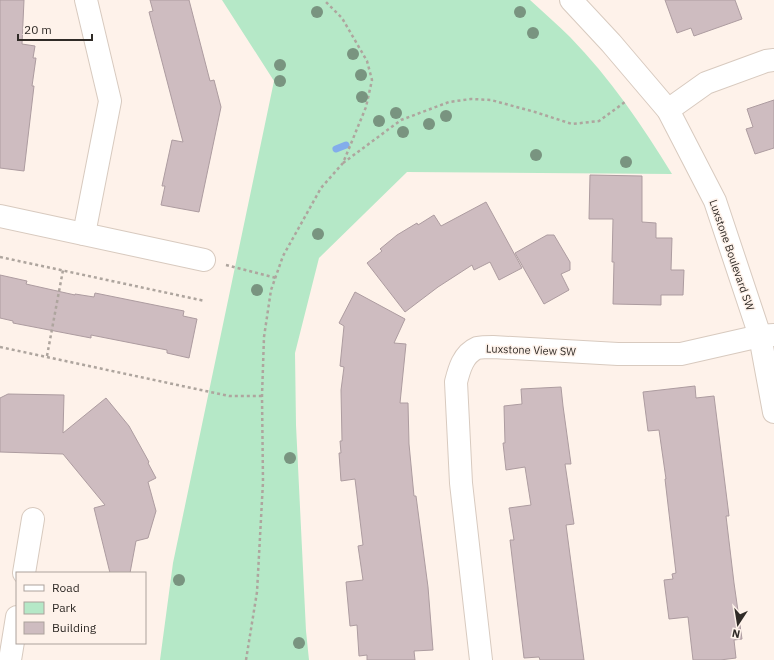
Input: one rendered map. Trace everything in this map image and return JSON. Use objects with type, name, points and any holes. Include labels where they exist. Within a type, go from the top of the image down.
[{"type":"street","points":[[84,234],[110,101],[86,0]]},
{"type":"street","name":"Luxstone Boulevard SW","points":[[570,0],[611,43],[668,110],[715,201],[767,336],[774,412]]},
{"type":"street","points":[[668,110],[706,83],[766,61],[774,60]]},
{"type":"street","points":[[0,216],[204,260]]},
{"type":"street","name":"Luxstone View SW","points":[[481,660],[461,483],[459,452],[456,382],[459,368],[467,356],[477,348],[493,347],[618,354],[681,354],[767,336]]},
{"type":"street","points":[[24,572],[32,519]]},
{"type":"street","points":[[10,660],[16,624]]},
{"type":"path","points":[[324,0],[342,18],[367,61],[372,80],[366,107],[343,163]]},
{"type":"path","points":[[246,660],[257,592],[264,482],[262,396],[264,337],[272,290],[284,256],[321,188],[343,163],[401,120],[449,102],[471,99],[491,100],[572,124],[599,121],[625,102]]},
{"type":"path","points":[[0,258],[205,301]]},
{"type":"path","points":[[230,266],[276,278]]},
{"type":"path","points":[[47,356],[63,270]]},
{"type":"path","points":[[0,347],[229,396],[262,396]]},
{"type":"green space","points":[[222,0],[530,0],[570,37],[599,69],[637,120],[672,174],[407,172],[319,258],[295,353],[296,425],[306,631],[309,660],[160,660],[173,563],[274,81]]},
{"type":"building","points":[[0,0],[24,0],[22,44],[35,46],[33,58],[36,58],[32,86],[34,86],[24,171],[0,168]]},
{"type":"building","points":[[150,0],[189,0],[210,81],[214,80],[221,107],[199,212],[161,205],[165,186],[162,186],[172,140],[183,142],[149,12],[153,11]]},
{"type":"building","points":[[665,0],[735,0],[742,19],[694,36],[691,28],[677,33]]},
{"type":"building","points":[[774,100],[774,148],[755,154],[746,129],[753,127],[747,109]]},
{"type":"building","points":[[590,175],[642,176],[642,222],[656,223],[656,238],[672,238],[671,270],[684,270],[683,295],[661,295],[661,305],[613,304],[613,219],[589,219]]},
{"type":"building","points":[[486,202],[522,268],[499,280],[490,262],[474,270],[472,265],[438,287],[405,312],[367,263],[382,251],[380,249],[397,235],[417,223],[418,225],[434,215],[441,226]]},
{"type":"building","points":[[547,235],[554,235],[570,262],[570,270],[561,274],[569,290],[544,304],[515,253]]},
{"type":"building","points":[[0,275],[27,281],[26,284],[75,295],[94,297],[95,293],[184,311],[183,316],[197,319],[189,358],[167,353],[167,350],[91,335],[91,338],[13,323],[13,321],[0,318]]},
{"type":"building","points":[[355,292],[405,319],[394,343],[406,344],[400,403],[408,403],[409,444],[414,496],[416,496],[428,587],[433,650],[414,651],[415,660],[367,660],[367,655],[359,656],[357,625],[350,626],[346,582],[363,580],[358,546],[363,545],[355,479],[341,481],[339,453],[341,453],[340,441],[342,441],[341,390],[344,367],[340,366],[344,326],[339,323]]},
{"type":"building","points":[[695,386],[696,398],[714,396],[729,516],[726,516],[742,639],[734,640],[736,658],[720,660],[693,660],[688,617],[669,619],[664,580],[673,579],[672,574],[676,573],[666,479],[659,430],[648,431],[643,392]]},
{"type":"building","points":[[561,387],[571,464],[565,464],[574,524],[566,525],[584,660],[540,660],[539,657],[524,658],[510,540],[514,540],[509,508],[531,505],[525,467],[506,470],[503,443],[505,443],[504,406],[522,404],[521,389]]},
{"type":"building","points":[[8,394],[64,395],[63,433],[106,398],[129,426],[156,478],[148,482],[156,511],[148,538],[136,541],[130,572],[110,572],[94,508],[105,505],[63,454],[0,452],[0,398]]},
{"type":"waterway","points":[[336,149],[346,145]]}]
